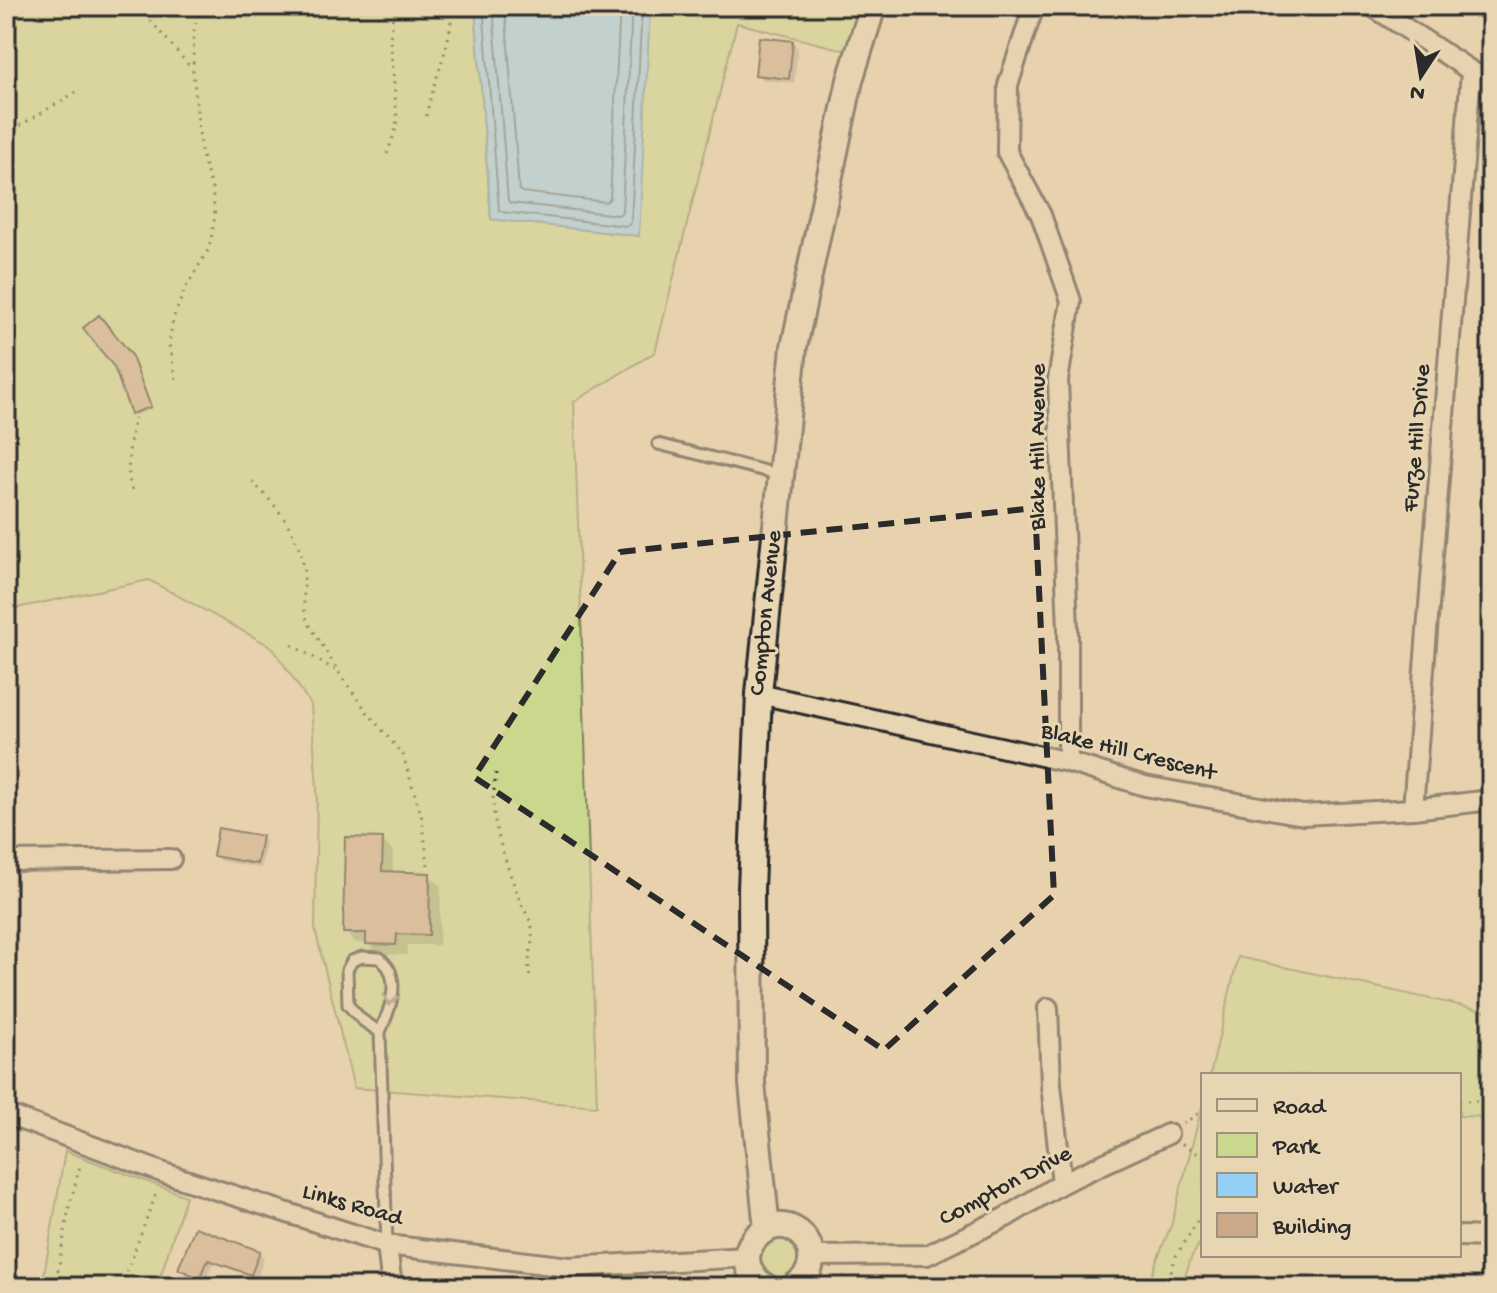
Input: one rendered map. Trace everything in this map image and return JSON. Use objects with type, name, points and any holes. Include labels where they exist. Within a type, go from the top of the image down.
[{"type":"street","name":"Compton Avenue","points":[[767,1229],[752,1084],[751,889],[759,694],[794,347],[850,80],[873,6]]},
{"type":"street","name":"Blake Hill Avenue","points":[[1034,6],[1008,85],[1007,152],[1041,215],[1071,301],[1058,380],[1068,629],[1068,762]]},
{"type":"street","points":[[1372,6],[1491,84]]},
{"type":"street","name":"Furze Hill Drive","points":[[1413,809],[1471,72]]},
{"type":"street","name":"Blake Hill Crescent","points":[[759,694],[1068,762],[1145,786],[1303,815],[1413,809],[1491,800]]},
{"type":"street","points":[[6,861],[171,859]]},
{"type":"street","points":[[1048,1008],[1051,1085],[1062,1183]]},
{"type":"street","name":"Links Road","points":[[6,1114],[164,1173],[387,1245],[569,1267],[747,1257]]},
{"type":"street","name":"Compton Drive","points":[[812,1256],[927,1255],[1006,1217],[1062,1183],[1168,1134]]},
{"type":"street","points":[[766,1287],[753,1276],[747,1257],[755,1237],[777,1226],[799,1232],[807,1240],[812,1256],[805,1278],[793,1287]]},
{"type":"street","points":[[1461,1236],[1491,1237]]},
{"type":"street","points":[[387,1245],[392,1287]]},
{"type":"lane","points":[[658,444],[781,475]]},
{"type":"lane","points":[[380,1032],[362,1020],[348,1005],[347,970],[352,961],[362,957],[380,958],[390,969],[392,985],[391,1003],[380,1032],[387,1245]]},
{"type":"path","points":[[144,6],[150,20],[193,71]]},
{"type":"path","points":[[176,379],[169,344],[173,319],[185,289],[207,252],[215,216],[215,202],[201,152],[193,71],[194,27],[204,6]]},
{"type":"path","points":[[387,154],[397,118],[390,52],[392,6]]},
{"type":"path","points":[[426,116],[448,41],[452,6]]},
{"type":"path","points":[[6,134],[76,92]]},
{"type":"path","points":[[132,490],[129,450],[135,418]]},
{"type":"path","points":[[252,482],[280,511],[302,558],[304,612],[340,673],[403,755],[422,818],[428,865]]},
{"type":"path","points":[[292,645],[340,673]]},
{"type":"path","points":[[496,773],[493,805],[501,845],[532,928],[530,977]]},
{"type":"path","points":[[1461,1101],[1491,1101]]},
{"type":"path","points":[[1201,1111],[1168,1134],[1201,1156]]},
{"type":"path","points":[[55,1287],[69,1208],[86,1144]]},
{"type":"path","points":[[121,1287],[164,1173]]},
{"type":"path","points":[[1166,1287],[1176,1256],[1201,1215]]},
{"type":"highlighted area","points":[[1035,508],[1054,895],[884,1050],[474,777],[620,552]]},
{"type":"green space","points":[[6,6],[475,6],[491,219],[638,236],[650,6],[873,6],[859,54],[737,23],[655,352],[574,402],[597,1106],[354,1088],[315,929],[317,789],[311,705],[272,647],[149,580],[17,608],[6,614]]},
{"type":"green space","points":[[1238,957],[1491,1012],[1491,1117],[1461,1116],[1461,1073],[1210,1073]]},
{"type":"green space","points":[[1201,1111],[1201,1241],[1181,1287],[1149,1287],[1171,1226]]},
{"type":"green space","points":[[65,1151],[186,1196],[157,1287],[42,1287]]},
{"type":"green space","points":[[767,1229],[807,1240],[793,1287],[766,1287],[749,1246]]},
{"type":"water","points":[[475,6],[650,6],[639,236],[491,219]]},
{"type":"building","points":[[759,37],[793,41],[789,79],[755,75]]},
{"type":"building","points":[[99,315],[131,354],[151,407],[131,414],[114,367],[83,328]]},
{"type":"building","points":[[218,828],[262,836],[257,864],[213,856]]},
{"type":"building","points":[[345,837],[383,838],[382,871],[430,873],[429,935],[397,934],[396,945],[366,944],[366,933],[343,933]]},
{"type":"building","points":[[195,1227],[260,1251],[251,1275],[209,1260],[200,1278],[178,1269]]}]
